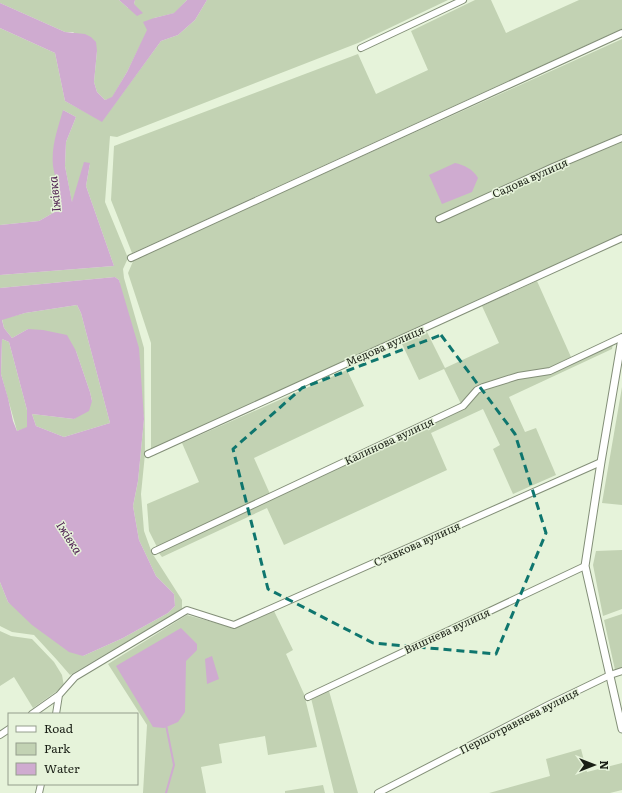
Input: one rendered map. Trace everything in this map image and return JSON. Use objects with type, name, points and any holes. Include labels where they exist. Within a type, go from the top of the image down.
[{"type":"street","points":[[361,48],[463,0]]},
{"type":"street","points":[[131,258],[622,33]]},
{"type":"street","name":"Садова вулиця","points":[[439,219],[553,167],[622,138]]},
{"type":"street","name":"Медова вулиця","points":[[148,454],[622,238]]},
{"type":"street","points":[[622,338],[601,462],[586,566],[622,729]]},
{"type":"street","name":"Калинова вулиця","points":[[155,551],[463,406],[477,390],[483,387],[518,376],[550,371],[622,338]]},
{"type":"street","name":"Ставкова вулиця","points":[[59,695],[75,677],[187,610],[234,625],[601,462]]},
{"type":"street","name":"Вишнева вулиця","points":[[308,697],[586,566]]},
{"type":"street","name":"Першотравнева вулиця","points":[[378,793],[550,704],[610,675],[622,671]]},
{"type":"street","points":[[33,713],[59,695]]},
{"type":"street","points":[[56,713],[59,695]]},
{"type":"highlighted area","points":[[441,335],[515,434],[546,533],[496,654],[373,643],[268,589],[233,449],[302,388]]},
{"type":"green space","points":[[0,0],[119,0],[128,8],[134,4],[135,0],[187,0],[175,13],[154,18],[112,98],[105,100],[97,92],[94,82],[97,51],[73,32],[65,32],[0,3]]},
{"type":"green space","points":[[207,0],[448,0],[358,43],[117,137],[110,136],[105,202],[128,258],[123,269],[124,278],[144,348],[145,454],[141,494],[144,531],[152,553],[182,600],[182,609],[70,675],[34,635],[12,632],[0,626],[0,582],[8,602],[83,656],[123,638],[168,613],[175,606],[174,594],[156,576],[139,540],[133,506],[138,481],[144,419],[119,280],[115,277],[0,288],[0,275],[114,266],[86,186],[90,163],[72,203],[65,166],[66,142],[76,117],[63,110],[60,209],[39,221],[0,225],[0,28],[55,53],[65,101],[102,121],[161,41],[178,35],[195,20]]},
{"type":"green space","points":[[475,0],[491,0],[506,33],[579,0],[622,0],[622,29],[132,253],[111,200],[114,146],[358,54],[376,94],[428,70],[411,31]]},
{"type":"green space","points":[[622,39],[622,235],[151,450],[151,343],[128,273],[134,259]]},
{"type":"green space","points":[[537,281],[571,357],[549,368],[517,373],[482,384],[475,388],[461,404],[444,369],[419,380],[402,344],[427,332],[445,368],[499,343],[482,306]]},
{"type":"green space","points":[[77,305],[81,313],[110,423],[64,437],[36,426],[32,414],[74,419],[92,401],[76,351],[28,329],[12,338],[4,328],[2,319],[25,313]]},
{"type":"green space","points":[[2,339],[9,342],[27,410],[27,428],[17,431],[1,374]]},
{"type":"green space","points":[[613,344],[612,349],[509,397],[525,432],[536,428],[556,475],[513,494],[493,449],[500,445],[483,409],[431,433],[447,470],[284,545],[267,508],[162,557],[158,552],[464,408],[478,392],[484,389],[518,378],[551,374]]},
{"type":"green space","points":[[347,370],[364,406],[254,458],[270,494],[157,547],[149,531],[147,504],[199,482],[182,443]]},
{"type":"green space","points":[[622,387],[622,505],[602,503]]},
{"type":"green space","points":[[622,550],[622,609],[603,616],[593,565],[596,551]]},
{"type":"green space","points":[[274,611],[293,650],[286,654],[304,694],[317,747],[268,755],[265,736],[219,744],[222,763],[201,767],[206,793],[143,793],[147,725],[108,664],[187,615],[234,628]]},
{"type":"green space","points":[[622,614],[622,668],[615,670],[604,620]]},
{"type":"green space","points":[[0,631],[11,636],[32,639],[54,662],[62,675],[64,686],[33,708],[14,677],[0,686]]},
{"type":"green space","points":[[329,691],[358,793],[334,793],[311,698]]},
{"type":"green space","points":[[581,749],[587,772],[622,763],[622,790],[610,793],[489,793],[550,776],[546,759]]},
{"type":"green space","points":[[323,785],[325,793],[285,793],[285,791]]},
{"type":"water","points":[[119,0],[135,0],[134,4],[143,13],[137,16]]},
{"type":"water","points":[[187,0],[207,0],[195,20],[178,35],[161,41],[102,122],[65,101],[55,53],[0,28],[0,3],[65,32],[85,34],[91,37],[96,42],[97,51],[94,82],[97,92],[105,100],[112,97],[127,72],[147,30],[143,22],[174,13]]},
{"type":"water","points":[[63,110],[76,117],[66,142],[65,166],[72,202],[84,162],[90,163],[86,186],[114,266],[0,275],[0,225],[39,221],[60,209],[60,198],[53,166],[53,151],[55,137]]},
{"type":"water","points":[[455,163],[468,168],[474,172],[478,178],[472,192],[442,204],[429,175]]},
{"type":"water","points":[[115,277],[119,280],[139,348],[144,419],[138,481],[133,506],[139,540],[156,576],[174,594],[175,606],[168,613],[123,638],[83,656],[69,652],[32,625],[8,602],[0,582],[0,288]],"holes":[[[77,305],[81,313],[110,423],[64,437],[36,426],[32,414],[74,419],[89,411],[92,401],[76,351],[67,335],[43,330],[28,329],[12,338],[4,328],[2,320],[25,313]],[[2,339],[9,342],[27,410],[27,427],[17,431],[1,374]]]},
{"type":"water","points":[[181,628],[197,644],[197,650],[186,661],[185,712],[178,722],[164,728],[153,727],[116,666]]},
{"type":"water","points":[[212,656],[219,679],[207,684],[205,659]]},
{"type":"waterway","name":"Іжівка","points":[[166,725],[174,765],[166,793]]}]
